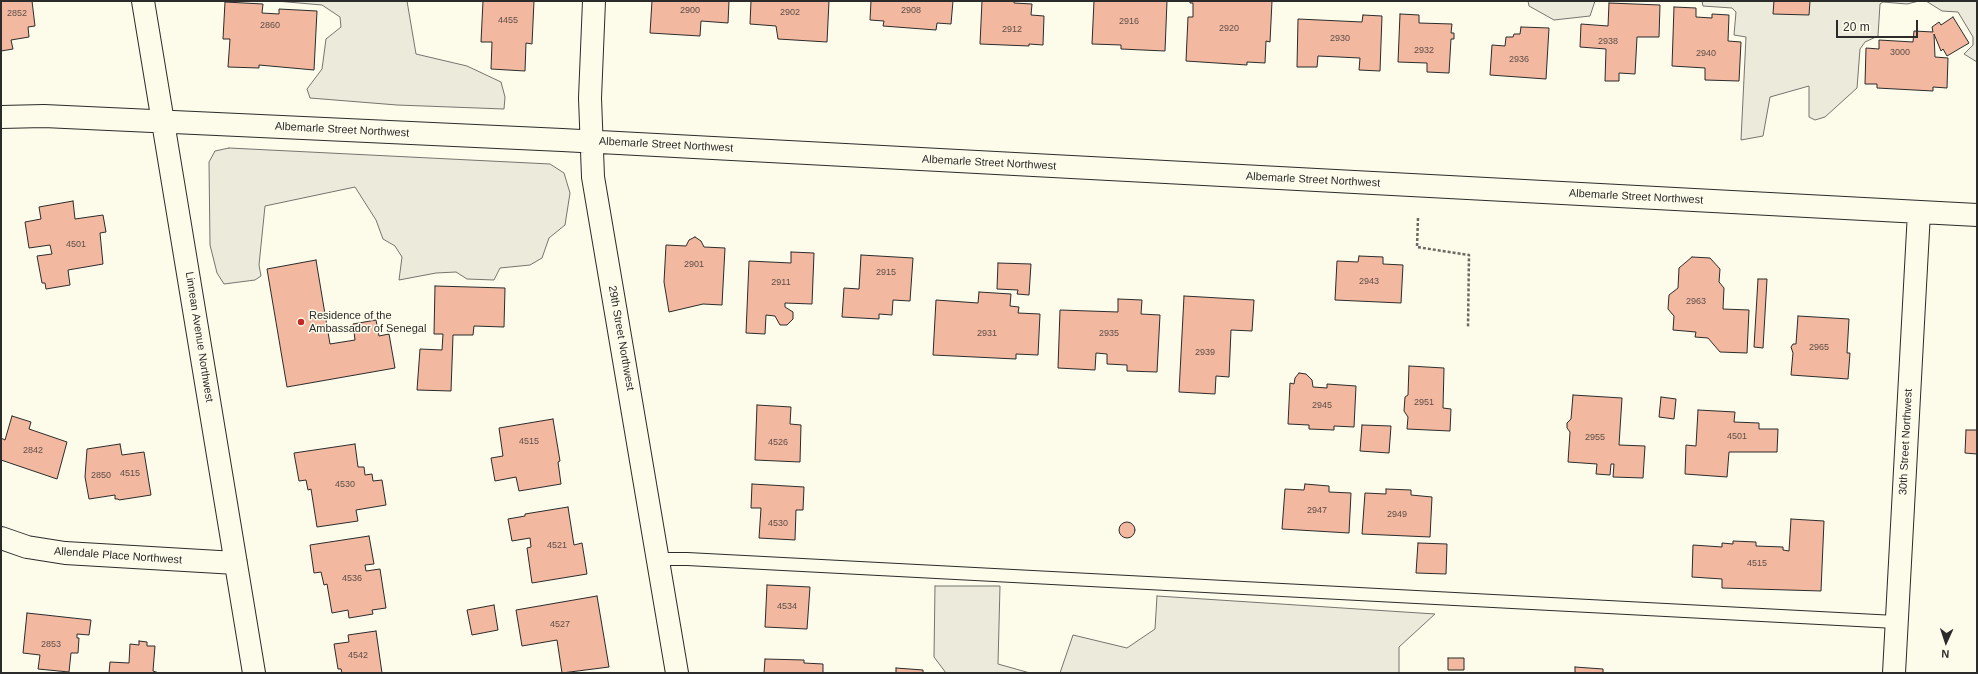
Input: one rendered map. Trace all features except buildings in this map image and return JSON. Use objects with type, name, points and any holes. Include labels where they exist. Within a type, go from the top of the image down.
[{"type":"street","name":"Linnean Avenue Northwest","points":[[143,1],[254,673]]},
{"type":"street","name":"29th Street Northwest","points":[[594,1],[590,98],[593,177],[677,673]]},
{"type":"street","name":"Albemarle Street Northwest","points":[[1,118],[44,116],[591,142],[1977,215]]},
{"type":"street","name":"30th Street Northwest","points":[[1894,673],[1919,212]]},
{"type":"street","name":"Allendale Place Northwest","points":[[1,538],[27,547],[65,553],[236,563]]},
{"type":"lane","points":[[658,559],[687,559],[1896,622]]},
{"type":"path","points":[[1418,218],[1417,247],[1469,255],[1468,328]]},
{"type":"shaded area","points":[[276,1],[407,1],[416,54],[467,66],[501,82],[505,97],[504,109],[397,105],[310,98],[307,89],[322,69],[326,39],[341,27],[340,17],[322,5]]},
{"type":"shaded area","points":[[1528,1],[1595,1],[1590,16],[1554,20],[1529,6]]},
{"type":"shaded area","points":[[1702,1],[1919,1],[1907,4],[1883,2],[1880,4],[1878,36],[1865,42],[1860,49],[1857,88],[1825,117],[1815,120],[1809,117],[1809,86],[1770,97],[1763,136],[1741,140],[1746,37],[1734,35],[1736,12],[1732,8],[1703,6]]},
{"type":"shaded area","points":[[1926,1],[1977,1],[1977,62],[1964,54],[1973,45],[1973,37],[1958,12],[1942,11]]},
{"type":"shaded area","points":[[229,148],[550,164],[564,173],[570,193],[565,225],[549,238],[542,258],[530,265],[500,268],[494,280],[467,279],[456,272],[436,273],[399,280],[402,257],[395,246],[383,239],[376,220],[355,187],[265,206],[259,265],[261,276],[255,280],[224,284],[217,273],[210,245],[209,162],[215,151]]},
{"type":"shaded area","points":[[935,586],[1000,586],[998,664],[1030,673],[946,673],[934,657]]},
{"type":"shaded area","points":[[1157,596],[1435,614],[1399,647],[1399,673],[1060,673],[1073,635],[1127,648],[1155,629]]},
{"type":"place","name":"Residence of the Ambassador of Senegal","points":[[301,322]]}]
